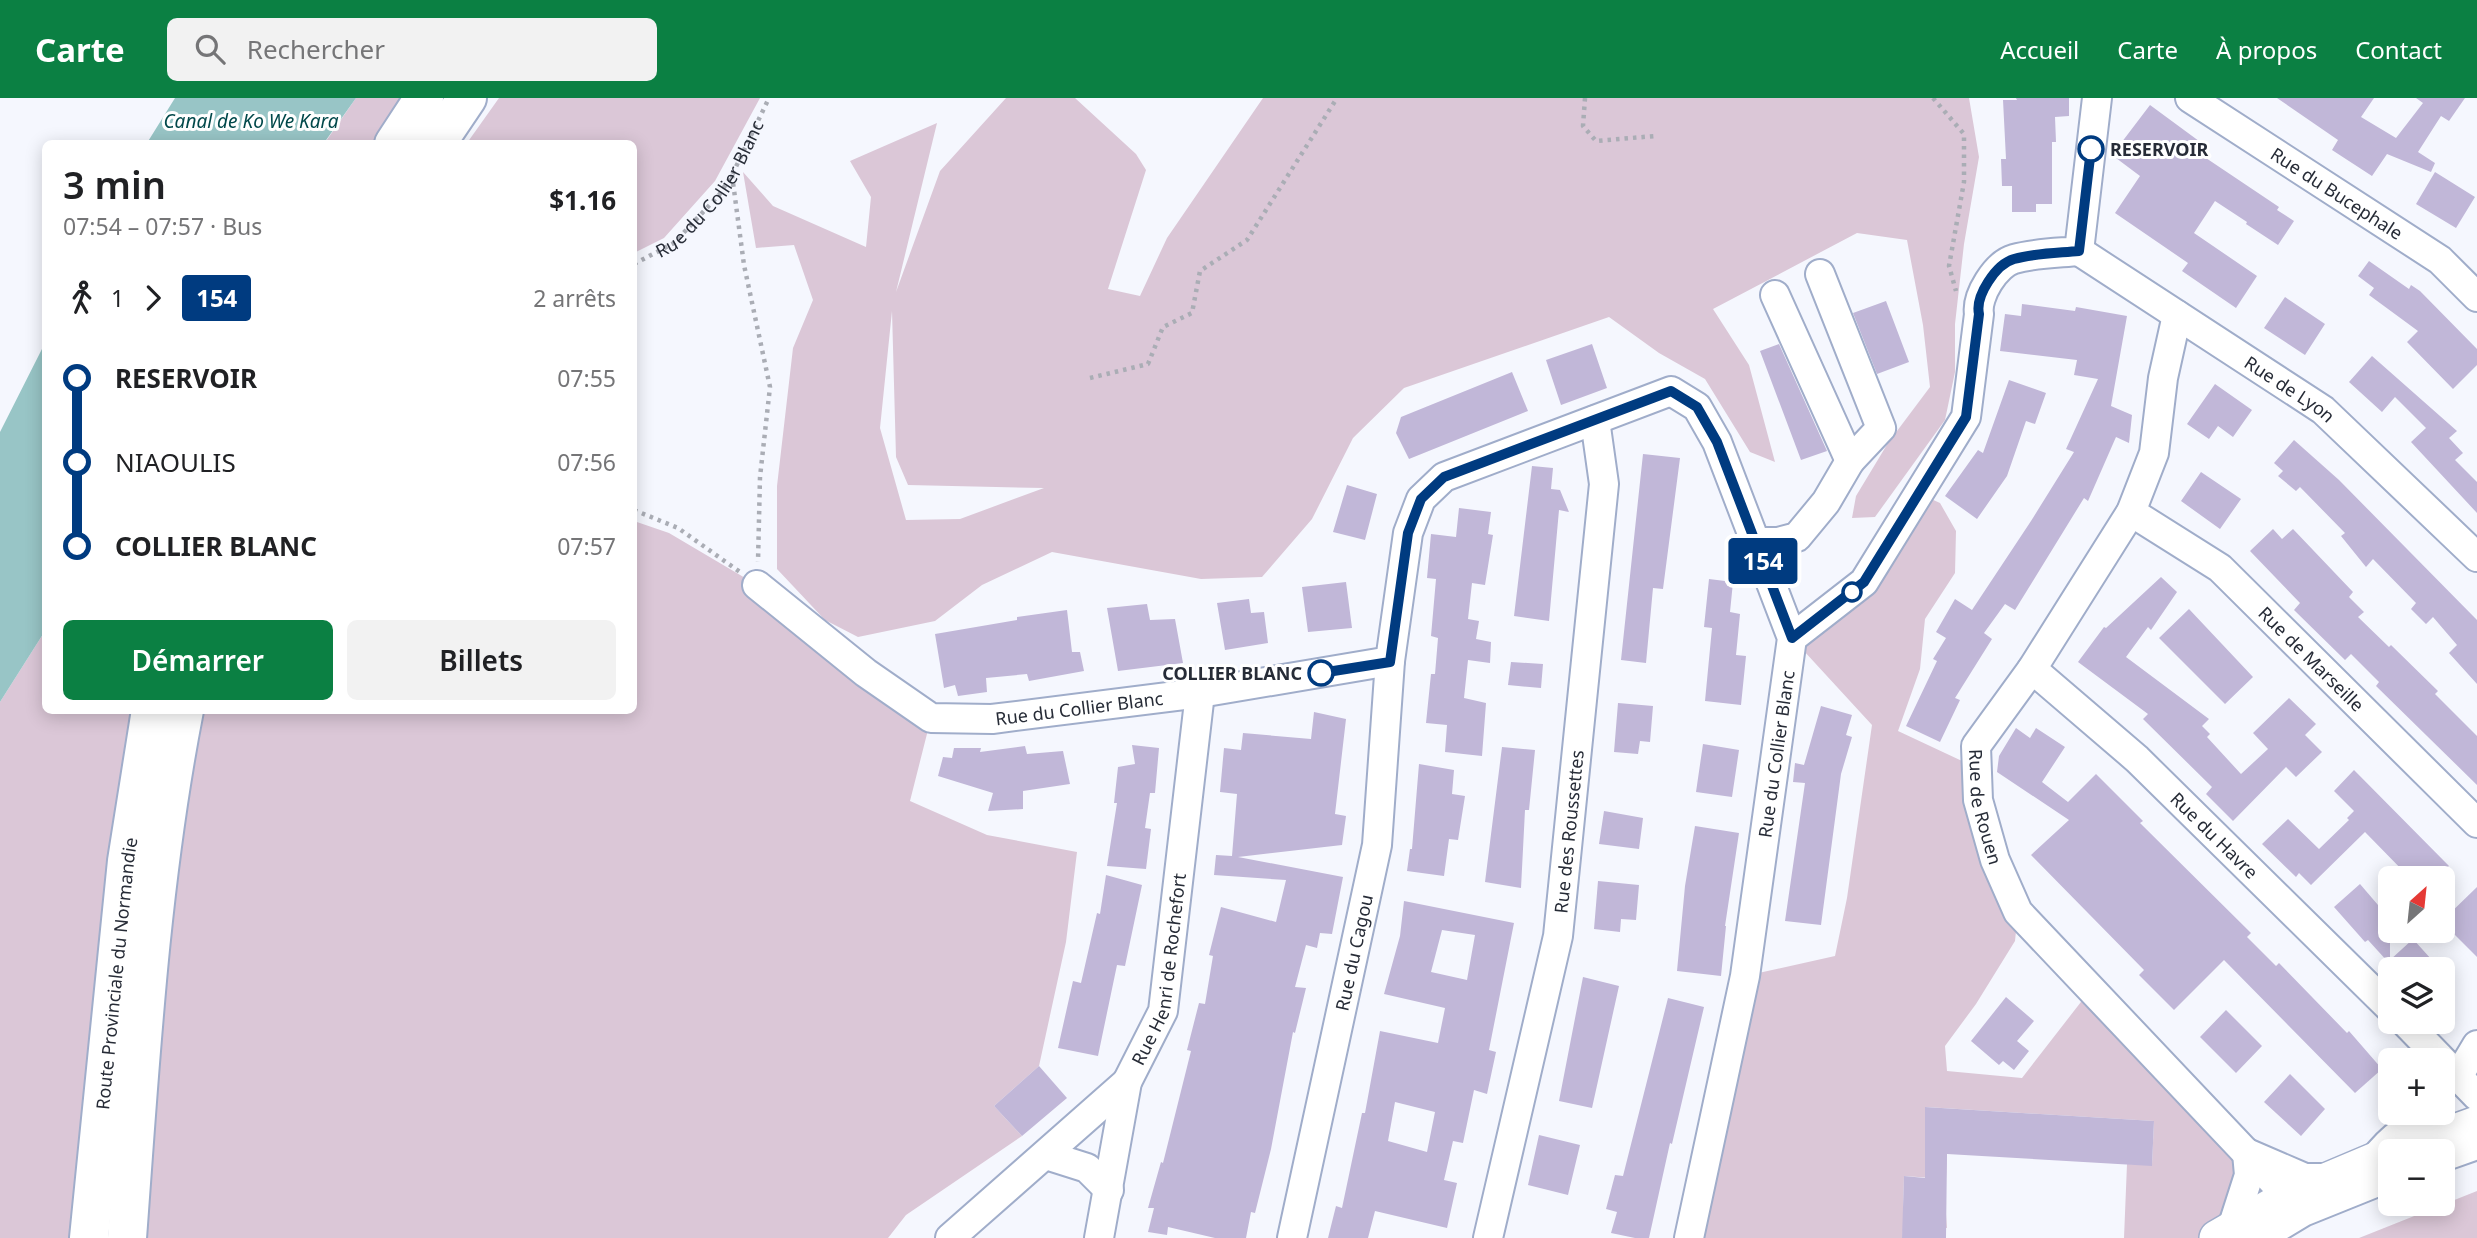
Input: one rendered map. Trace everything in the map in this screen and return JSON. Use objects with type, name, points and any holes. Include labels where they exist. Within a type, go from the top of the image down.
[{"type":"highway","points":[[397,140],[424,98]]},
{"type":"highway","points":[[439,140],[467,98]]},
{"type":"highway","name":"Route Provinciale du Normandie","points":[[89,1238],[127,861],[150,714]]},
{"type":"highway","name":"Route Provinciale du Normandie","points":[[127,1238],[160,866],[183,714]]},
{"type":"highway","points":[[64,1238],[96,1156]]},
{"type":"main road","points":[[2441,1139],[2477,1124]]},
{"type":"main road","points":[[2236,1235],[2288,1197],[2333,1178],[2378,1164]]},
{"type":"street","points":[[1792,638],[1864,582],[1966,417],[1979,314],[1977,305],[1988,280],[2011,259],[2079,251],[2097,98]]},
{"type":"street","name":"Rue du Bucephale","points":[[2190,98],[2440,260],[2477,297]]},
{"type":"street","name":"Rue de Lyon","points":[[2079,251],[2323,410],[2477,557]]},
{"type":"street","points":[[1755,542],[1778,542],[1797,537],[1826,502],[1850,461],[1881,428],[1820,274]]},
{"type":"street","points":[[1775,295],[1850,461]]},
{"type":"street","name":"Rue de Rouen","points":[[2177,315],[2163,378],[2154,453],[2131,512],[2032,669],[1976,746],[1978,800],[1995,860],[2018,912],[2288,1197]]},
{"type":"street","name":"Rue du Collier Blanc","points":[[757,585],[866,673],[931,718],[992,719],[1200,693],[1390,662],[1408,533],[1421,499],[1444,477],[1671,391],[1697,407],[1717,442],[1792,638],[1745,976],[1689,1238]]},
{"type":"street","name":"Rue des Roussettes","points":[[1488,1238],[1558,936],[1604,484],[1595,420]]},
{"type":"street","name":"Rue de Marseille","points":[[2131,512],[2220,568],[2477,823]]},
{"type":"street","name":"Rue du Cagou","points":[[1292,1238],[1377,845],[1390,662]]},
{"type":"street","name":"Rue du Havre","points":[[2032,669],[2137,759],[2378,996]]},
{"type":"street","name":"Rue Henri de Rochefort","points":[[1099,1238],[1127,1082],[1163,1011],[1200,693]]},
{"type":"street","points":[[2417,1034],[2471,1089]]},
{"type":"street","points":[[2455,1101],[2471,1089],[2477,1045]]},
{"type":"street","points":[[950,1238],[1127,1082]]},
{"type":"street","points":[[2394,1139],[2395,1135],[2410,1125]]},
{"type":"street","points":[[2455,1153],[2477,1145]]},
{"type":"street","points":[[2236,1235],[2249,1175],[2247,1153],[2305,1178],[2333,1178]]},
{"type":"street","points":[[1046,1155],[1087,1168],[1108,1190]]},
{"type":"street","points":[[2236,1235],[2303,1212],[2378,1167]]},
{"type":"path","name":"Rue du Collier Blanc","points":[[637,262],[674,243],[719,195],[732,175],[769,98]]},
{"type":"path","points":[[1090,378],[1148,364],[1163,327],[1192,313],[1200,271],[1247,240],[1337,98]]},
{"type":"path","points":[[1586,98],[1583,126],[1596,141],[1655,136]]},
{"type":"path","points":[[1933,98],[1964,134],[1964,182],[1949,266],[1956,290],[1977,305]]},
{"type":"path","points":[[732,175],[744,265],[770,387],[761,477],[757,585]]},
{"type":"path","points":[[637,511],[678,528],[757,585]]},
{"type":"shaded area","points":[[356,98],[421,98],[395,140],[327,140]]},
{"type":"shaded area","points":[[499,98],[760,98],[715,181],[664,238],[637,252],[637,140],[469,140]]},
{"type":"shaded area","points":[[1006,98],[1075,98],[1136,154],[1146,170],[1108,289],[1140,296],[1167,238],[1263,98],[1969,98],[1979,157],[1964,244],[1955,324],[1955,372],[1945,420],[1875,517],[1852,518],[1856,496],[1888,443],[1930,387],[1923,325],[1907,240],[1857,233],[1713,309],[1749,365],[1775,462],[1750,452],[1705,379],[1659,353],[1609,317],[1404,388],[1353,438],[1312,519],[1262,577],[1201,579],[1052,552],[982,585],[935,621],[858,637],[825,620],[777,569],[777,486],[793,348],[813,300],[794,245],[756,248],[743,172],[773,206],[866,247],[871,197],[850,161],[937,123],[896,292],[940,171]],"holes":[[[892,311],[896,457],[908,485],[1044,488],[960,519],[906,520],[880,428]]]},
{"type":"shaded area","points":[[1918,493],[1940,503],[1956,531],[1955,573],[1925,619],[1920,669],[1898,731],[1977,768],[2018,912],[2015,941],[1976,1004],[1945,1046],[1947,1071],[2022,1078],[2091,989],[2247,1153],[2217,1238],[2124,1238],[2127,1164],[2152,1165],[2154,1121],[1926,1107],[1947,1154],[1946,1179],[1904,1176],[1903,1212],[1946,1214],[1947,1228],[1904,1223],[1902,1238],[1689,1238],[1745,976],[1835,956],[1847,898],[1872,725],[1792,638],[1864,582]]},
{"type":"shaded area","points":[[637,522],[669,533],[757,585],[931,718],[910,801],[987,835],[1077,852],[1066,942],[1039,1066],[994,1106],[1022,1136],[906,1215],[888,1238],[127,1238],[184,714],[637,714]]},
{"type":"shaded area","points":[[42,636],[42,714],[151,714],[89,1238],[0,1238],[0,702]]},
{"type":"shaded area","points":[[2477,1191],[2477,1238],[2359,1238],[2414,1216],[2455,1216],[2455,1200]]},
{"type":"water","name":"Canal de Ko We Kara","points":[[175,98],[356,98],[326,140],[149,140]]},
{"type":"water","points":[[42,349],[42,636],[0,702],[0,432]]},
{"type":"building","points":[[2016,98],[2069,98],[2069,116],[2055,117],[2056,142],[2052,142],[2052,204],[2036,204],[2036,212],[2012,212],[2012,186],[2002,186],[2001,159],[2006,159],[2003,100],[2017,100]]},
{"type":"building","points":[[2277,98],[2374,98],[2361,117],[2396,138],[2423,103],[2416,98],[2465,98],[2449,121],[2441,116],[2418,152],[2435,163],[2431,172],[2387,154],[2372,176],[2332,150],[2338,140]]},
{"type":"building","points":[[2150,105],[2203,144],[2197,152],[2279,207],[2277,210],[2294,221],[2278,245],[2215,201],[2194,233],[2257,276],[2236,308],[2182,271],[2188,263],[2115,213],[2140,176],[2112,155]]},
{"type":"building","points":[[2435,172],[2475,197],[2456,228],[2416,204]]},
{"type":"building","points":[[2369,261],[2409,289],[2411,285],[2420,291],[2477,349],[2477,365],[2453,389],[2407,342],[2418,331],[2369,295],[2374,288],[2358,276]]},
{"type":"building","points":[[2285,297],[2325,324],[2305,355],[2264,328]]},
{"type":"building","points":[[1886,301],[1909,362],[1877,374],[1853,313]]},
{"type":"building","points":[[2022,304],[2075,311],[2076,307],[2127,316],[2111,406],[2132,415],[2129,443],[2116,437],[2088,501],[2084,498],[2015,610],[2005,604],[1984,633],[1992,639],[1955,698],[1960,700],[1940,742],[1906,726],[1937,661],[1933,659],[1946,638],[1936,632],[1955,599],[1972,610],[2031,521],[2074,452],[2066,449],[2098,379],[2074,375],[2077,360],[2000,351],[2005,314],[2021,316]]},
{"type":"building","points":[[1592,344],[1607,388],[1561,405],[1546,360]]},
{"type":"building","points":[[1779,344],[1827,451],[1801,460],[1760,351]]},
{"type":"building","points":[[2372,356],[2457,431],[2449,438],[2463,453],[2455,460],[2477,482],[2477,513],[2411,442],[2426,428],[2395,397],[2382,412],[2349,382]]},
{"type":"building","points":[[1512,372],[1528,411],[1409,459],[1396,433],[1401,417]]},
{"type":"building","points":[[2009,380],[2046,393],[2035,424],[2026,421],[2007,476],[1977,519],[1945,496],[1978,450],[1983,453]]},
{"type":"building","points":[[2215,384],[2252,410],[2233,437],[2218,426],[2209,439],[2187,424]]},
{"type":"building","points":[[2294,440],[2339,480],[2477,620],[2477,684],[2449,653],[2457,645],[2433,617],[2426,624],[2411,609],[2416,603],[2373,559],[2366,567],[2341,536],[2345,533],[2300,487],[2296,491],[2278,476],[2283,471],[2274,463]]},
{"type":"building","points":[[1643,454],[1680,458],[1663,589],[1653,588],[1646,663],[1621,660]]},
{"type":"building","points":[[1532,466],[1553,468],[1551,489],[1560,490],[1569,512],[1559,510],[1549,621],[1514,616]]},
{"type":"building","points":[[2201,472],[2241,499],[2220,529],[2181,501]]},
{"type":"building","points":[[1347,485],[1377,494],[1365,540],[1333,532]]},
{"type":"building","points":[[1459,508],[1491,512],[1488,534],[1493,535],[1485,585],[1472,583],[1468,619],[1479,621],[1476,639],[1491,642],[1490,663],[1468,660],[1464,698],[1486,703],[1482,756],[1445,752],[1447,725],[1426,723],[1438,638],[1431,636],[1436,579],[1427,578],[1431,534],[1456,537]]},
{"type":"building","points":[[2273,529],[2282,539],[2293,529],[2353,592],[2349,597],[2364,612],[2358,617],[2438,691],[2435,694],[2477,736],[2477,785],[2376,686],[2379,682],[2351,654],[2345,660],[2294,610],[2300,603],[2250,551]]},
{"type":"building","points":[[2161,577],[2177,592],[2151,630],[2148,627],[2126,657],[2209,719],[2202,726],[2210,734],[2207,737],[2241,774],[2268,749],[2253,733],[2289,698],[2316,724],[2305,735],[2322,752],[2296,777],[2286,767],[2233,821],[2206,794],[2212,787],[2143,719],[2148,714],[2078,662],[2104,627]]},
{"type":"building","points":[[1709,579],[1733,582],[1730,612],[1740,614],[1736,655],[1746,656],[1741,705],[1705,701],[1712,628],[1704,627]]},
{"type":"building","points":[[1346,582],[1352,628],[1308,632],[1302,587]]},
{"type":"building","points":[[1249,599],[1251,613],[1264,612],[1268,643],[1225,650],[1217,603]]},
{"type":"building","points":[[1147,604],[1150,620],[1175,619],[1183,663],[1118,671],[1107,608]]},
{"type":"building","points":[[2189,609],[2253,677],[2225,704],[2159,638]]},
{"type":"building","points":[[1067,610],[1072,652],[1080,652],[1084,671],[1029,681],[1027,674],[986,678],[987,692],[958,696],[955,685],[944,688],[935,634]]},
{"type":"building","points":[[1511,662],[1543,664],[1541,688],[1508,685]]},
{"type":"building","points":[[1618,703],[1653,706],[1650,742],[1640,741],[1638,754],[1614,752]]},
{"type":"building","points":[[1821,706],[1852,715],[1846,735],[1852,737],[1841,774],[1821,925],[1785,921],[1805,783],[1793,782],[1795,763],[1804,765]]},
{"type":"building","points":[[1314,712],[1346,719],[1335,814],[1346,816],[1342,845],[1238,857],[1343,877],[1332,934],[1320,933],[1317,948],[1306,945],[1295,987],[1306,988],[1295,1033],[1293,1032],[1271,1149],[1255,1213],[1251,1212],[1246,1238],[1215,1238],[1168,1227],[1167,1235],[1148,1232],[1154,1208],[1148,1208],[1161,1162],[1163,1163],[1191,1051],[1187,1050],[1199,1003],[1205,1004],[1213,956],[1209,955],[1221,907],[1276,922],[1286,880],[1214,875],[1216,855],[1232,856],[1237,794],[1220,792],[1224,748],[1241,750],[1243,733],[1311,739]]},
{"type":"building","points":[[2016,728],[2030,738],[2036,728],[2065,747],[2042,782],[2068,802],[2096,774],[2143,821],[2140,823],[2251,933],[2247,937],[2276,966],[2279,963],[2347,1033],[2349,1031],[2378,1064],[2378,1073],[2355,1093],[2224,960],[2174,1010],[2139,975],[2144,970],[2031,855],[2069,820],[1997,772],[1999,756]]},
{"type":"building","points":[[1703,744],[1739,750],[1732,797],[1696,792]]},
{"type":"building","points":[[1132,745],[1159,748],[1155,793],[1150,793],[1145,828],[1151,829],[1146,869],[1107,866],[1117,803],[1114,803],[1118,767],[1135,764]]},
{"type":"building","points":[[1025,746],[1027,754],[1063,751],[1070,784],[1023,791],[1023,809],[988,811],[993,793],[938,776],[943,757],[952,758],[954,748],[981,748],[980,752]]},
{"type":"building","points":[[1502,747],[1535,750],[1529,810],[1525,810],[1521,888],[1485,882]]},
{"type":"building","points":[[1419,764],[1454,770],[1452,794],[1465,796],[1458,840],[1449,839],[1444,876],[1407,871],[1412,849]]},
{"type":"building","points":[[2354,770],[2449,866],[2398,866],[2365,832],[2311,885],[2299,873],[2296,877],[2262,844],[2288,819],[2319,849],[2349,820],[2347,818],[2354,811],[2334,791]]},
{"type":"building","points":[[1604,811],[1643,818],[1639,849],[1599,844]]},
{"type":"building","points":[[1695,826],[1739,833],[1725,926],[1721,976],[1677,971],[1685,886]]},
{"type":"building","points":[[1106,875],[1142,885],[1125,966],[1117,965],[1098,1056],[1058,1048],[1073,981],[1081,983],[1097,913],[1100,914]]},
{"type":"building","points":[[1598,881],[1639,885],[1636,920],[1621,919],[1620,932],[1594,929]]},
{"type":"building","points":[[2360,884],[2378,905],[2378,943],[2390,943],[2390,957],[2383,957],[2368,940],[2365,942],[2334,907]]},
{"type":"building","points":[[2477,887],[2477,957],[2455,935],[2455,908]]},
{"type":"building","points":[[1404,901],[1514,923],[1489,1050],[1496,1052],[1487,1094],[1474,1090],[1463,1143],[1453,1141],[1444,1180],[1457,1183],[1447,1228],[1375,1211],[1368,1238],[1328,1238],[1336,1206],[1342,1208],[1362,1113],[1365,1113],[1380,1031],[1438,1043],[1445,1008],[1384,994],[1400,936]],"holes":[[[1442,930],[1475,935],[1467,980],[1431,972]],[[1395,1102],[1435,1112],[1427,1152],[1388,1141]]]},
{"type":"building","points":[[2409,943],[2417,943],[2429,957],[2393,957]]},
{"type":"building","points":[[1583,977],[1619,986],[1592,1108],[1559,1101]]},
{"type":"building","points":[[2006,997],[2034,1021],[2017,1041],[2029,1051],[2014,1070],[2003,1061],[1999,1065],[1971,1041]]},
{"type":"building","points":[[1668,998],[1704,1007],[1649,1238],[1635,1238],[1611,1233],[1617,1212],[1606,1209],[1615,1175],[1623,1176]]},
{"type":"building","points":[[2226,1010],[2262,1046],[2236,1073],[2200,1037]]},
{"type":"building","points":[[1039,1066],[1067,1098],[1022,1136],[994,1106]]},
{"type":"building","points":[[2290,1074],[2325,1109],[2301,1136],[2264,1102]]},
{"type":"building","points":[[1925,1107],[2154,1121],[2152,1166],[1947,1154],[1946,1238],[1902,1238],[1904,1176],[1925,1178]]},
{"type":"building","points":[[1539,1135],[1580,1145],[1568,1195],[1528,1185]]},
{"type":"bus line","name":"154","points":[[1321,673],[1390,662],[1408,533],[1421,499],[1444,477],[1671,391],[1697,407],[1717,442],[1792,638],[1864,582],[1966,417],[1979,314],[1977,305],[1988,280],[2011,259],[2079,251],[2091,149]]},
{"type":"place","name":"RESERVOIR","points":[[2091,149]]},
{"type":"place","name":"COLLIER BLANC","points":[[1321,673]]}]
